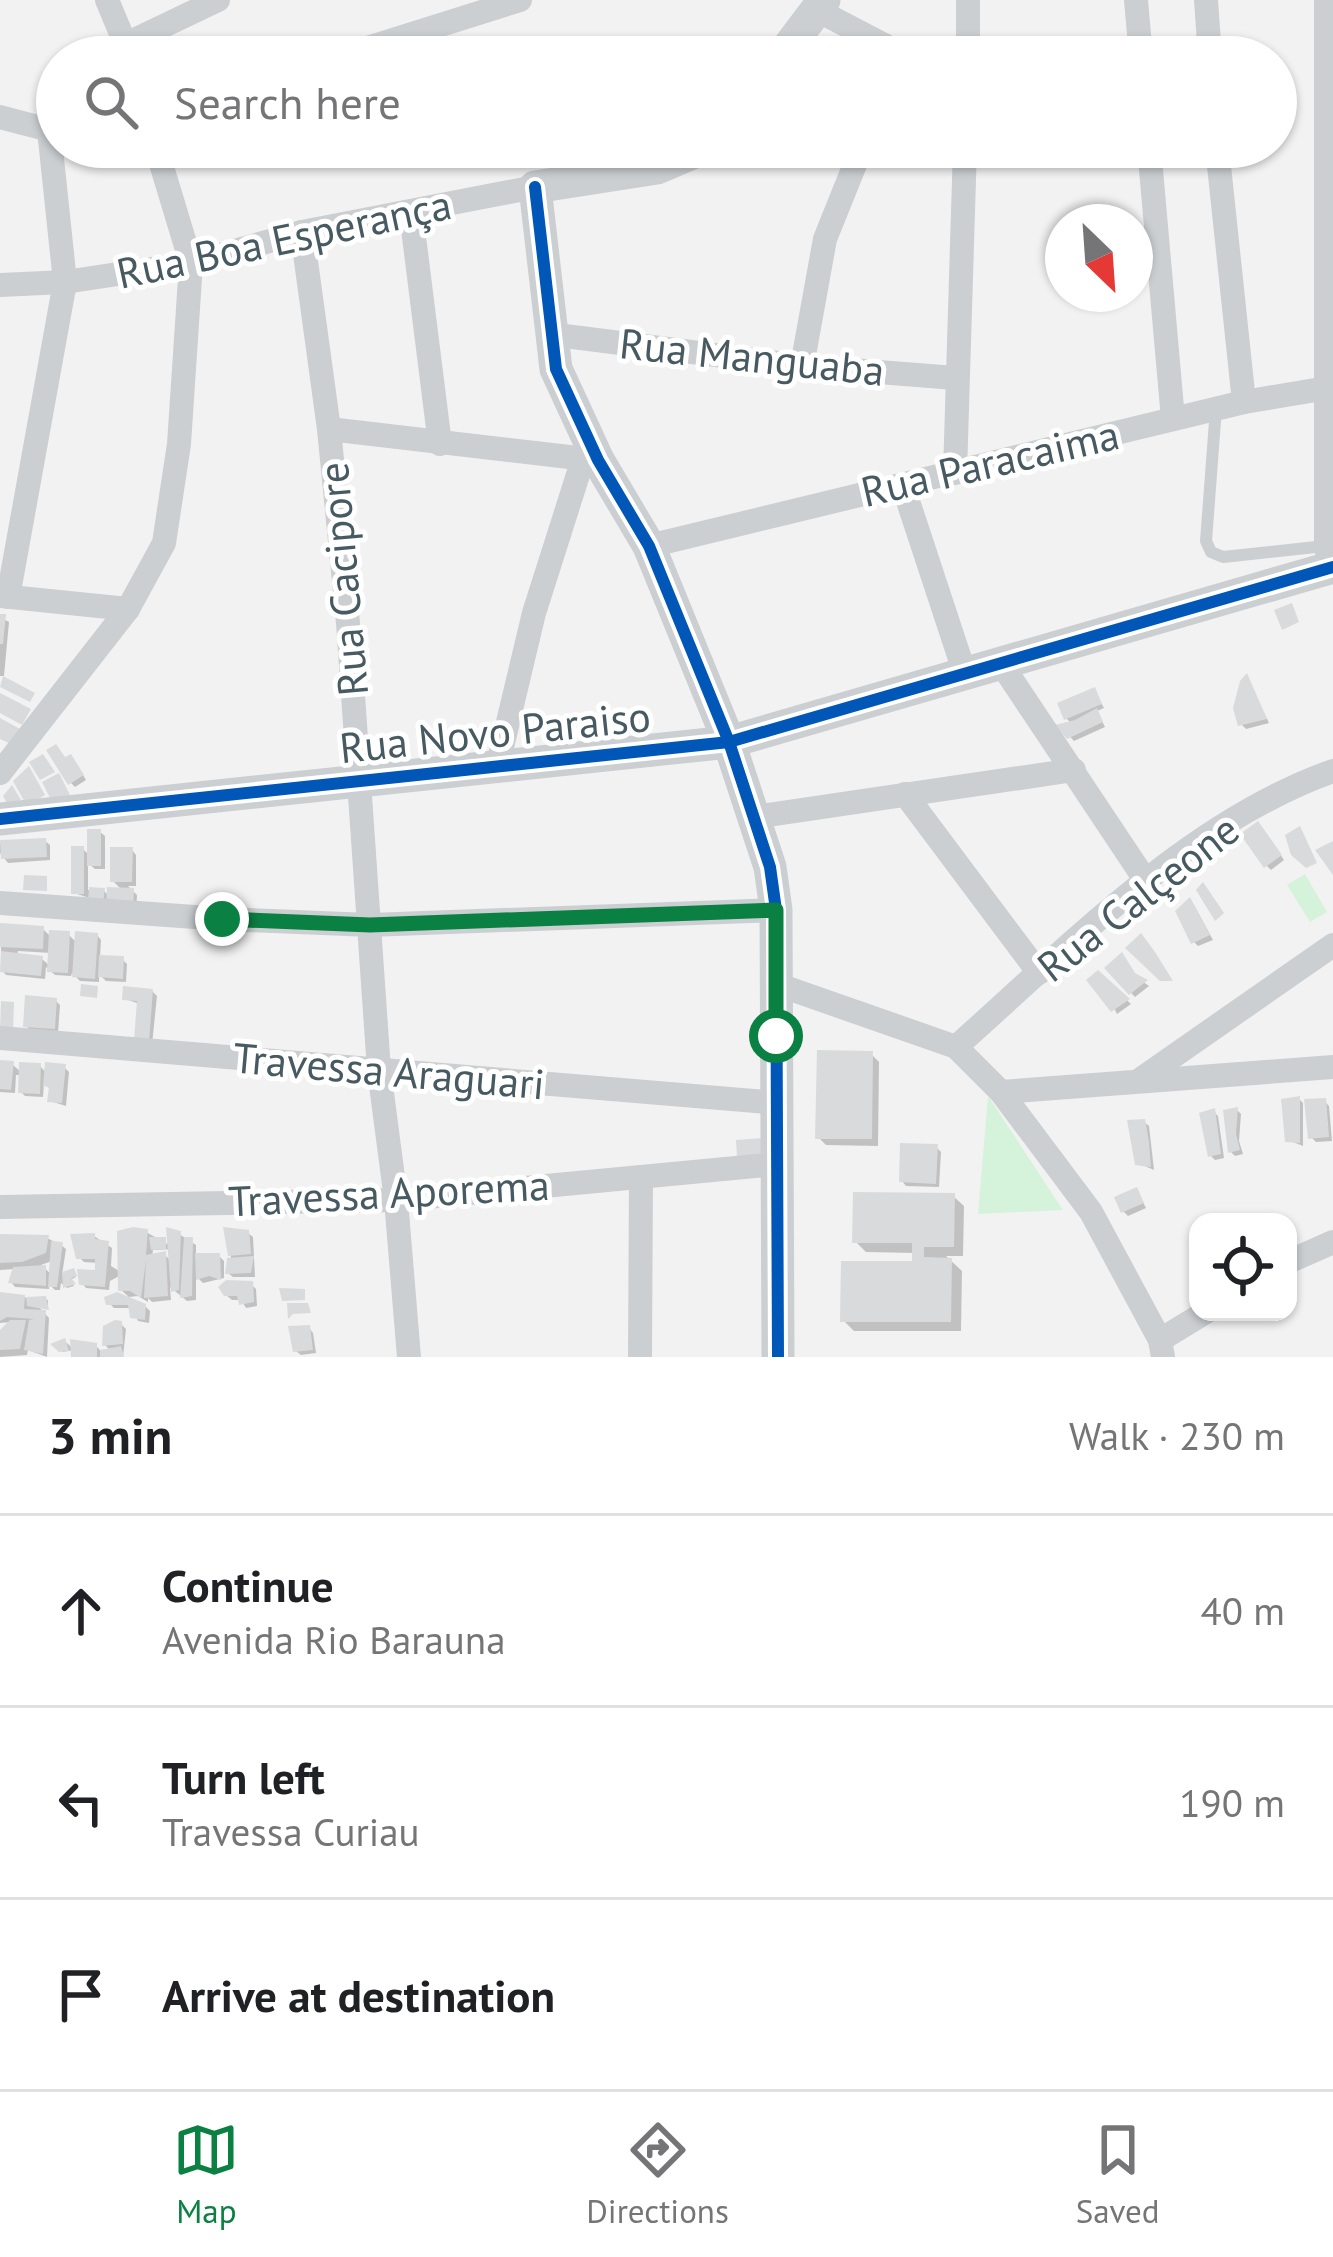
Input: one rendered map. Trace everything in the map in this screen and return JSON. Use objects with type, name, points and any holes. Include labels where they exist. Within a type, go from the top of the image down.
[{"type":"street","points":[[154,36],[218,0]]},
{"type":"street","points":[[406,36],[520,0]]},
{"type":"street","points":[[968,0],[968,36]]},
{"type":"street","points":[[1136,0],[1139,36]]},
{"type":"street","points":[[1207,0],[1209,36]]},
{"type":"street","points":[[1326,0],[1330,560]]},
{"type":"street","points":[[109,2],[122,36]]},
{"type":"street","points":[[797,36],[820,5],[869,36]]},
{"type":"street","points":[[0,117],[36,127]]},
{"type":"street","points":[[56,168],[65,282],[4,597],[128,609]]},
{"type":"street","points":[[0,773],[128,609],[164,543],[179,444],[191,263],[161,168]]},
{"type":"street","name":"Rua Boa Esperança","points":[[0,285],[65,282],[191,263],[302,232],[657,168]]},
{"type":"street","points":[[802,365],[825,239],[854,168]]},
{"type":"street","points":[[955,473],[964,168]]},
{"type":"street","points":[[1151,168],[1173,418]]},
{"type":"street","points":[[1219,168],[1244,402]]},
{"type":"street","points":[[535,187],[549,334],[564,392],[591,460],[649,547],[729,742],[770,867],[776,910],[778,1357]]},
{"type":"street","points":[[411,214],[440,444]]},
{"type":"street","name":"Rua Cacipore","points":[[302,232],[329,429],[360,778],[379,1070],[409,1357]]},
{"type":"street","name":"Rua Manguaba","points":[[549,334],[955,378]]},
{"type":"street","name":"Rua Paracaima","points":[[649,547],[1173,418],[1330,388]]},
{"type":"street","points":[[329,429],[591,460]]},
{"type":"street","points":[[498,764],[534,613],[591,460]]},
{"type":"street","points":[[903,485],[965,674]]},
{"type":"street","name":"Rua Novo Paraiso","points":[[0,819],[729,742],[1002,664],[1330,560]]},
{"type":"street","points":[[1002,664],[1146,881]]},
{"type":"street","points":[[754,817],[1074,770]]},
{"type":"street","name":"Rua Calçeone","points":[[956,1047],[1146,881],[1237,819],[1333,771]]},
{"type":"street","points":[[905,794],[1039,973]]},
{"type":"street","points":[[0,903],[370,925],[776,910]]},
{"type":"street","points":[[1138,1081],[1333,945]]},
{"type":"street","points":[[776,984],[956,1047],[1000,1092],[1090,1212],[1161,1348],[1195,1321]]},
{"type":"street","name":"Travessa Araguari","points":[[0,1038],[778,1103]]},
{"type":"street","points":[[1000,1092],[1333,1066]]},
{"type":"street","name":"Travessa Aporema","points":[[0,1207],[396,1200],[778,1164]]},
{"type":"street","points":[[640,1357],[641,1177]]},
{"type":"street","points":[[1297,1258],[1333,1242]]},
{"type":"lane","points":[[1216,408],[1206,541],[1211,552],[1223,557],[1330,560]]},
{"type":"green space","points":[[1305,874],[1327,912],[1310,922],[1287,885]]},
{"type":"green space","points":[[988,1096],[1063,1210],[978,1214]]},
{"type":"building","points":[[1292,603],[1299,622],[1282,630],[1274,610]]},
{"type":"building","points":[[0,614],[6,614],[3,644],[0,644]]},
{"type":"building","points":[[1247,673],[1267,719],[1238,726],[1233,708]]},
{"type":"building","points":[[3,676],[35,693],[30,702],[0,687]]},
{"type":"building","points":[[1095,687],[1102,704],[1064,720],[1057,703]]},
{"type":"building","points":[[0,693],[31,709],[22,725],[0,713]]},
{"type":"building","points":[[1097,708],[1103,722],[1067,739],[1055,725],[1075,720]]},
{"type":"building","points":[[0,718],[20,729],[11,744],[0,739]]},
{"type":"building","points":[[56,744],[65,757],[71,754],[84,775],[68,785],[46,750]]},
{"type":"building","points":[[43,754],[55,772],[40,780],[29,762]]},
{"type":"building","points":[[29,766],[45,795],[27,806],[13,781]]},
{"type":"building","points":[[59,773],[73,801],[56,810],[42,782]]},
{"type":"building","points":[[12,785],[21,800],[9,807],[3,796]]},
{"type":"building","points":[[1258,821],[1282,855],[1264,868],[1240,834]]},
{"type":"building","points":[[1300,826],[1317,863],[1306,868],[1291,855],[1285,835]]},
{"type":"building","points":[[87,829],[101,829],[101,866],[87,866]]},
{"type":"building","points":[[46,838],[47,857],[1,859],[0,840]]},
{"type":"building","points":[[1333,841],[1333,875],[1315,850]]},
{"type":"building","points":[[71,846],[84,846],[84,894],[71,894]]},
{"type":"building","points":[[110,847],[133,847],[132,882],[110,882]]},
{"type":"building","points":[[24,875],[47,876],[47,891],[23,890]]},
{"type":"building","points":[[1203,882],[1224,913],[1215,921],[1196,890]]},
{"type":"building","points":[[89,887],[105,888],[103,904],[88,903]]},
{"type":"building","points":[[107,887],[134,888],[133,910],[106,909]]},
{"type":"building","points":[[1190,897],[1210,935],[1191,944],[1175,911]]},
{"type":"building","points":[[0,923],[44,926],[43,949],[0,947]]},
{"type":"building","points":[[49,930],[70,931],[68,973],[47,972]]},
{"type":"building","points":[[75,931],[98,933],[95,979],[72,977]]},
{"type":"building","points":[[1141,933],[1173,981],[1160,981],[1125,948]]},
{"type":"building","points":[[1,951],[43,956],[41,976],[0,972]]},
{"type":"building","points":[[1122,952],[1135,973],[1148,980],[1129,995],[1104,968]]},
{"type":"building","points":[[99,955],[124,956],[123,979],[98,977]]},
{"type":"building","points":[[1098,970],[1130,999],[1111,1012],[1086,980]]},
{"type":"building","points":[[81,984],[98,986],[97,998],[80,996]]},
{"type":"building","points":[[123,986],[153,989],[149,1042],[134,1040],[137,1001],[122,1000]]},
{"type":"building","points":[[25,995],[57,998],[55,1029],[23,1027]]},
{"type":"building","points":[[1,1001],[14,1002],[13,1031],[0,1030]]},
{"type":"building","points":[[817,1050],[873,1051],[872,1139],[815,1139]]},
{"type":"building","points":[[0,1060],[14,1061],[11,1090],[0,1089]]},
{"type":"building","points":[[19,1062],[41,1063],[40,1094],[18,1093]]},
{"type":"building","points":[[45,1062],[66,1064],[62,1103],[47,1102]]},
{"type":"building","points":[[1300,1096],[1300,1143],[1285,1142],[1281,1099]]},
{"type":"building","points":[[1326,1098],[1329,1137],[1308,1139],[1304,1099]]},
{"type":"building","points":[[1238,1107],[1240,1150],[1228,1153],[1223,1110]]},
{"type":"building","points":[[1215,1108],[1221,1154],[1208,1157],[1199,1113]]},
{"type":"building","points":[[1145,1119],[1151,1167],[1135,1165],[1127,1120]]},
{"type":"building","points":[[763,1138],[763,1156],[737,1158],[736,1140]]},
{"type":"building","points":[[900,1143],[938,1144],[936,1184],[899,1182]]},
{"type":"building","points":[[1137,1187],[1144,1203],[1121,1213],[1114,1197]]},
{"type":"building","points":[[853,1192],[955,1193],[954,1247],[924,1247],[924,1257],[952,1258],[951,1322],[840,1322],[841,1261],[912,1261],[912,1243],[852,1243]]},
{"type":"building","points":[[166,1227],[181,1231],[179,1290],[171,1292]]},
{"type":"building","points":[[223,1227],[249,1230],[251,1254],[228,1256]]},
{"type":"building","points":[[148,1229],[146,1255],[166,1251],[168,1296],[144,1298],[146,1260],[141,1298],[118,1291],[117,1231]]},
{"type":"building","points":[[95,1233],[95,1239],[109,1241],[105,1287],[79,1285],[77,1269],[95,1270],[95,1259],[76,1259],[70,1234]]},
{"type":"building","points":[[0,1234],[49,1235],[46,1253],[22,1262],[0,1263]]},
{"type":"building","points":[[149,1237],[166,1237],[166,1249],[151,1250]]},
{"type":"building","points":[[184,1237],[193,1237],[192,1296],[180,1298]]},
{"type":"building","points":[[51,1241],[63,1242],[57,1287],[48,1287]]},
{"type":"building","points":[[195,1253],[220,1253],[221,1280],[209,1276],[196,1280]]},
{"type":"building","points":[[254,1256],[251,1273],[225,1274],[227,1258]]},
{"type":"building","points":[[46,1265],[46,1286],[8,1283],[13,1267]]},
{"type":"building","points":[[74,1268],[77,1276],[71,1278],[76,1284],[63,1288],[62,1272]]},
{"type":"building","points":[[226,1280],[253,1281],[254,1302],[239,1305],[237,1296],[224,1296],[218,1287]]},
{"type":"building","points":[[279,1288],[305,1289],[305,1300],[282,1301]]},
{"type":"building","points":[[0,1292],[25,1295],[24,1309],[46,1310],[43,1354],[24,1350],[29,1320],[34,1319],[0,1321]]},
{"type":"building","points":[[117,1292],[146,1304],[145,1320],[130,1318],[128,1305],[106,1305],[104,1297]]},
{"type":"building","points":[[46,1296],[49,1310],[27,1306],[26,1297]]},
{"type":"building","points":[[287,1303],[308,1303],[311,1313],[288,1319]]},
{"type":"building","points":[[10,1320],[26,1320],[20,1349],[0,1350],[0,1330]]},
{"type":"building","points":[[122,1321],[123,1344],[102,1346],[103,1326]]},
{"type":"building","points":[[310,1325],[313,1350],[293,1352],[288,1326]]},
{"type":"building","points":[[65,1338],[69,1351],[59,1352],[50,1344]]},
{"type":"building","points":[[70,1339],[97,1343],[97,1357],[71,1357]]},
{"type":"building","points":[[121,1346],[124,1357],[100,1357],[100,1350]]},
{"type":"cycle path","points":[[535,187],[556,369],[598,460],[649,546],[729,742],[770,867],[776,910],[778,1357]]},
{"type":"cycle path","points":[[0,819],[729,742],[1333,567]]},
{"type":"route","points":[[222,919],[370,925],[776,910],[776,1036]]}]
